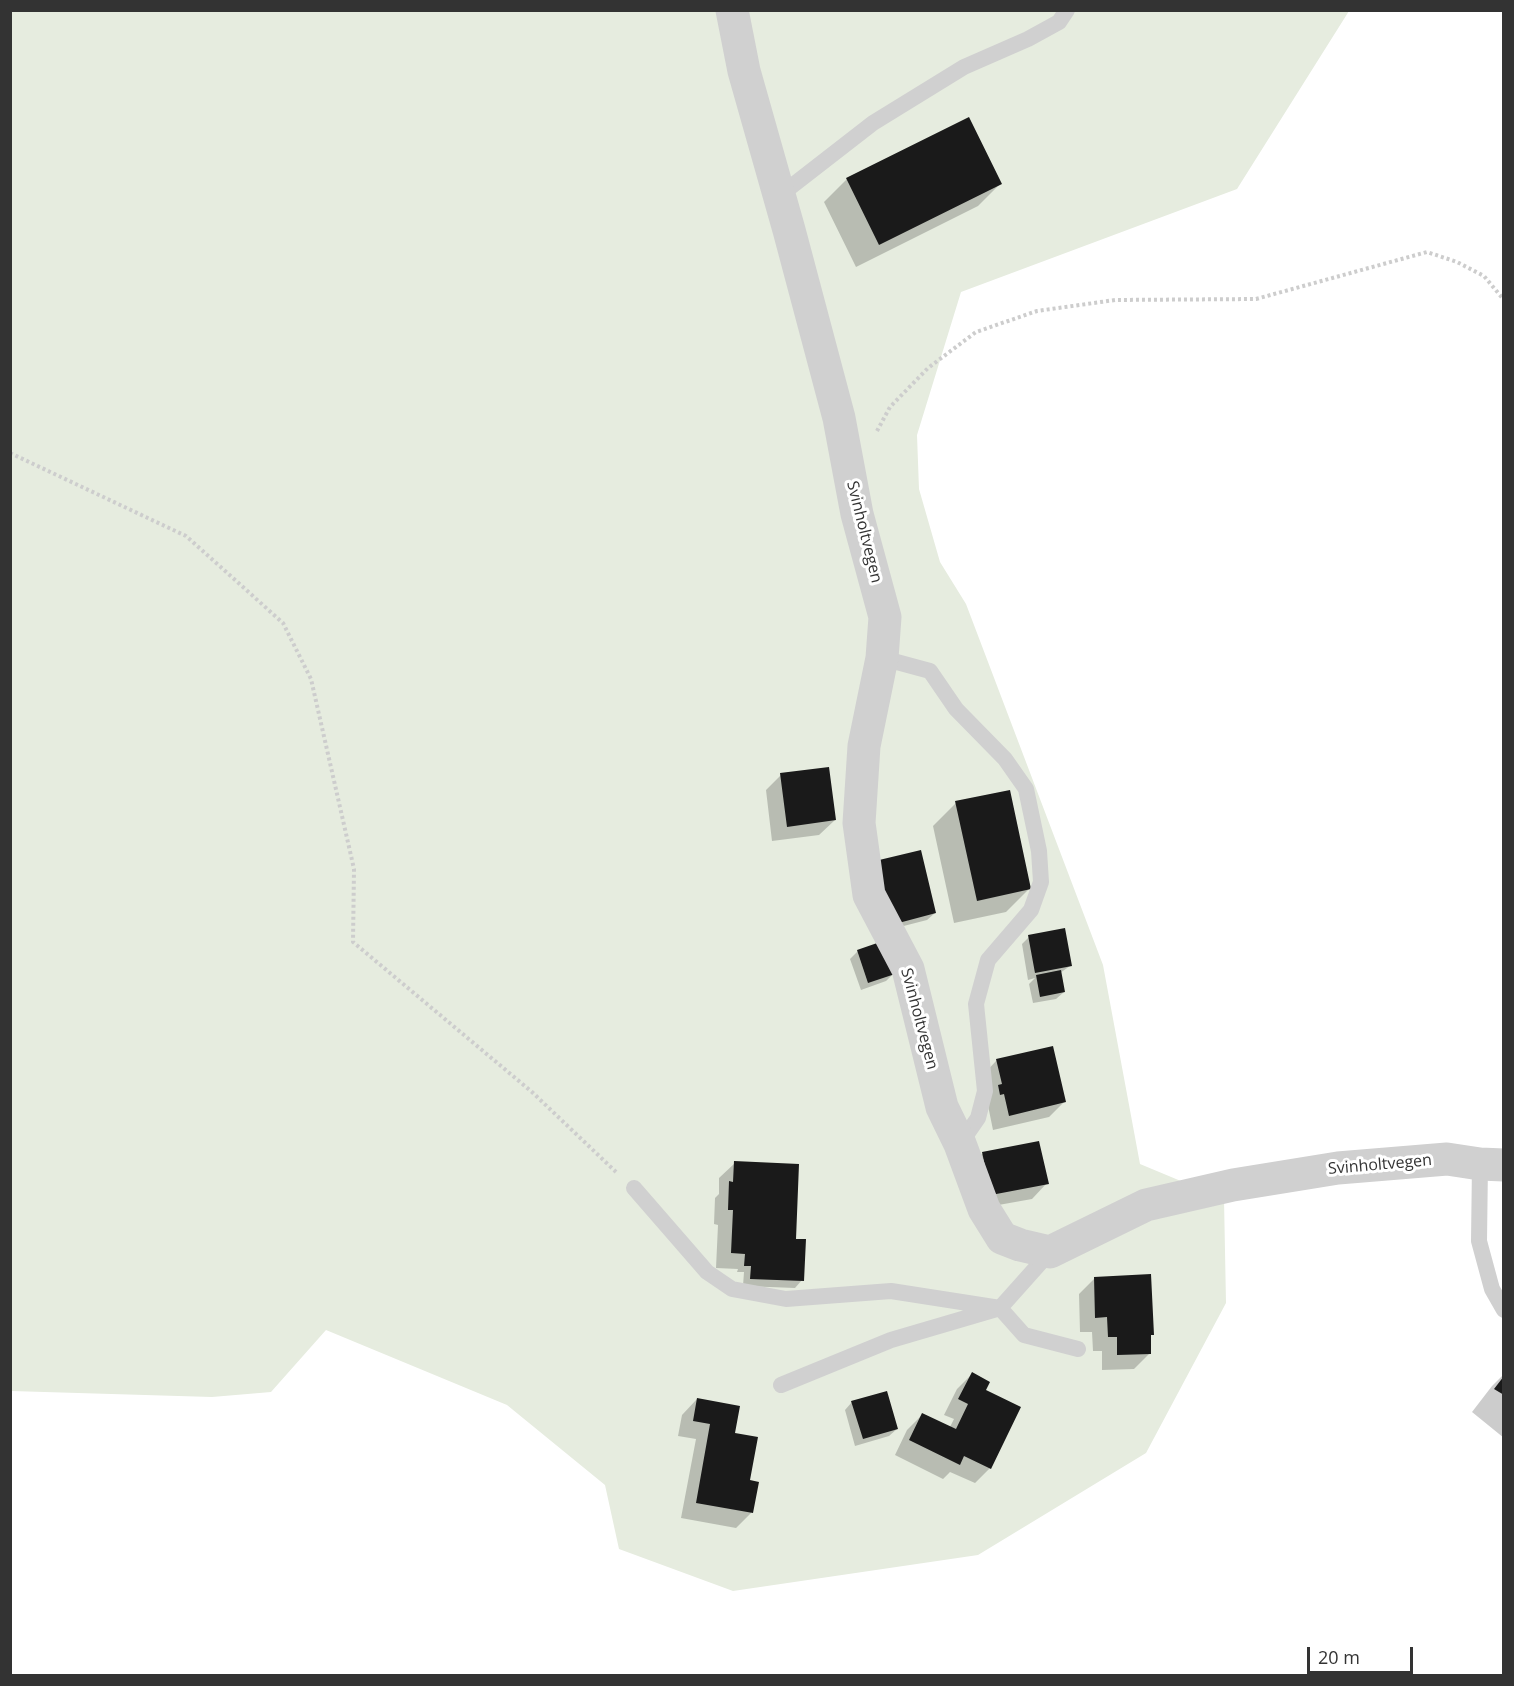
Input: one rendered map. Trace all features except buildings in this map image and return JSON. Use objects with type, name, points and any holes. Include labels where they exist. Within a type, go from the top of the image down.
[{"type":"street","name":"Svinholtvegen","points":[[732,10],[744,71],[839,418],[857,514],[885,618],[882,658],[864,746],[859,823],[869,895],[908,969],[942,1107],[960,1144],[984,1209],[1002,1238],[1050,1252],[1146,1205],[1233,1185],[1338,1168],[1403,1162],[1447,1159],[1492,1165]]},
{"type":"lane","points":[[779,196],[873,123],[964,68],[1059,22],[1067,10]]},
{"type":"lane","points":[[882,658],[930,670],[956,709],[1005,759],[1026,789],[1039,851],[1041,882],[1031,910],[988,960],[976,1004],[985,1091],[978,1118],[960,1144]]},
{"type":"lane","points":[[1492,1165],[1479,1241],[1492,1289],[1503,1310]]},
{"type":"lane","points":[[634,1188],[707,1272],[732,1289],[786,1299],[891,1291],[1000,1308],[1024,1335],[1078,1349]]},
{"type":"lane","points":[[781,1385],[891,1340],[1000,1308],[1050,1252]]},
{"type":"path","points":[[850,480],[890,407],[928,368],[976,332],[1037,311],[1115,300],[1256,299],[1427,252],[1457,262],[1484,276],[1503,300]]},
{"type":"path","points":[[10,453],[186,536],[283,623],[311,679],[354,869],[353,942],[532,1092],[634,1188]]},
{"type":"shaded area","points":[[11,11],[1349,11],[1237,189],[961,292],[917,435],[919,489],[940,562],[966,604],[1103,965],[1140,1164],[1224,1199],[1226,1303],[1146,1453],[978,1555],[733,1591],[619,1549],[605,1485],[507,1405],[326,1330],[271,1392],[212,1397],[11,1391]]}]
